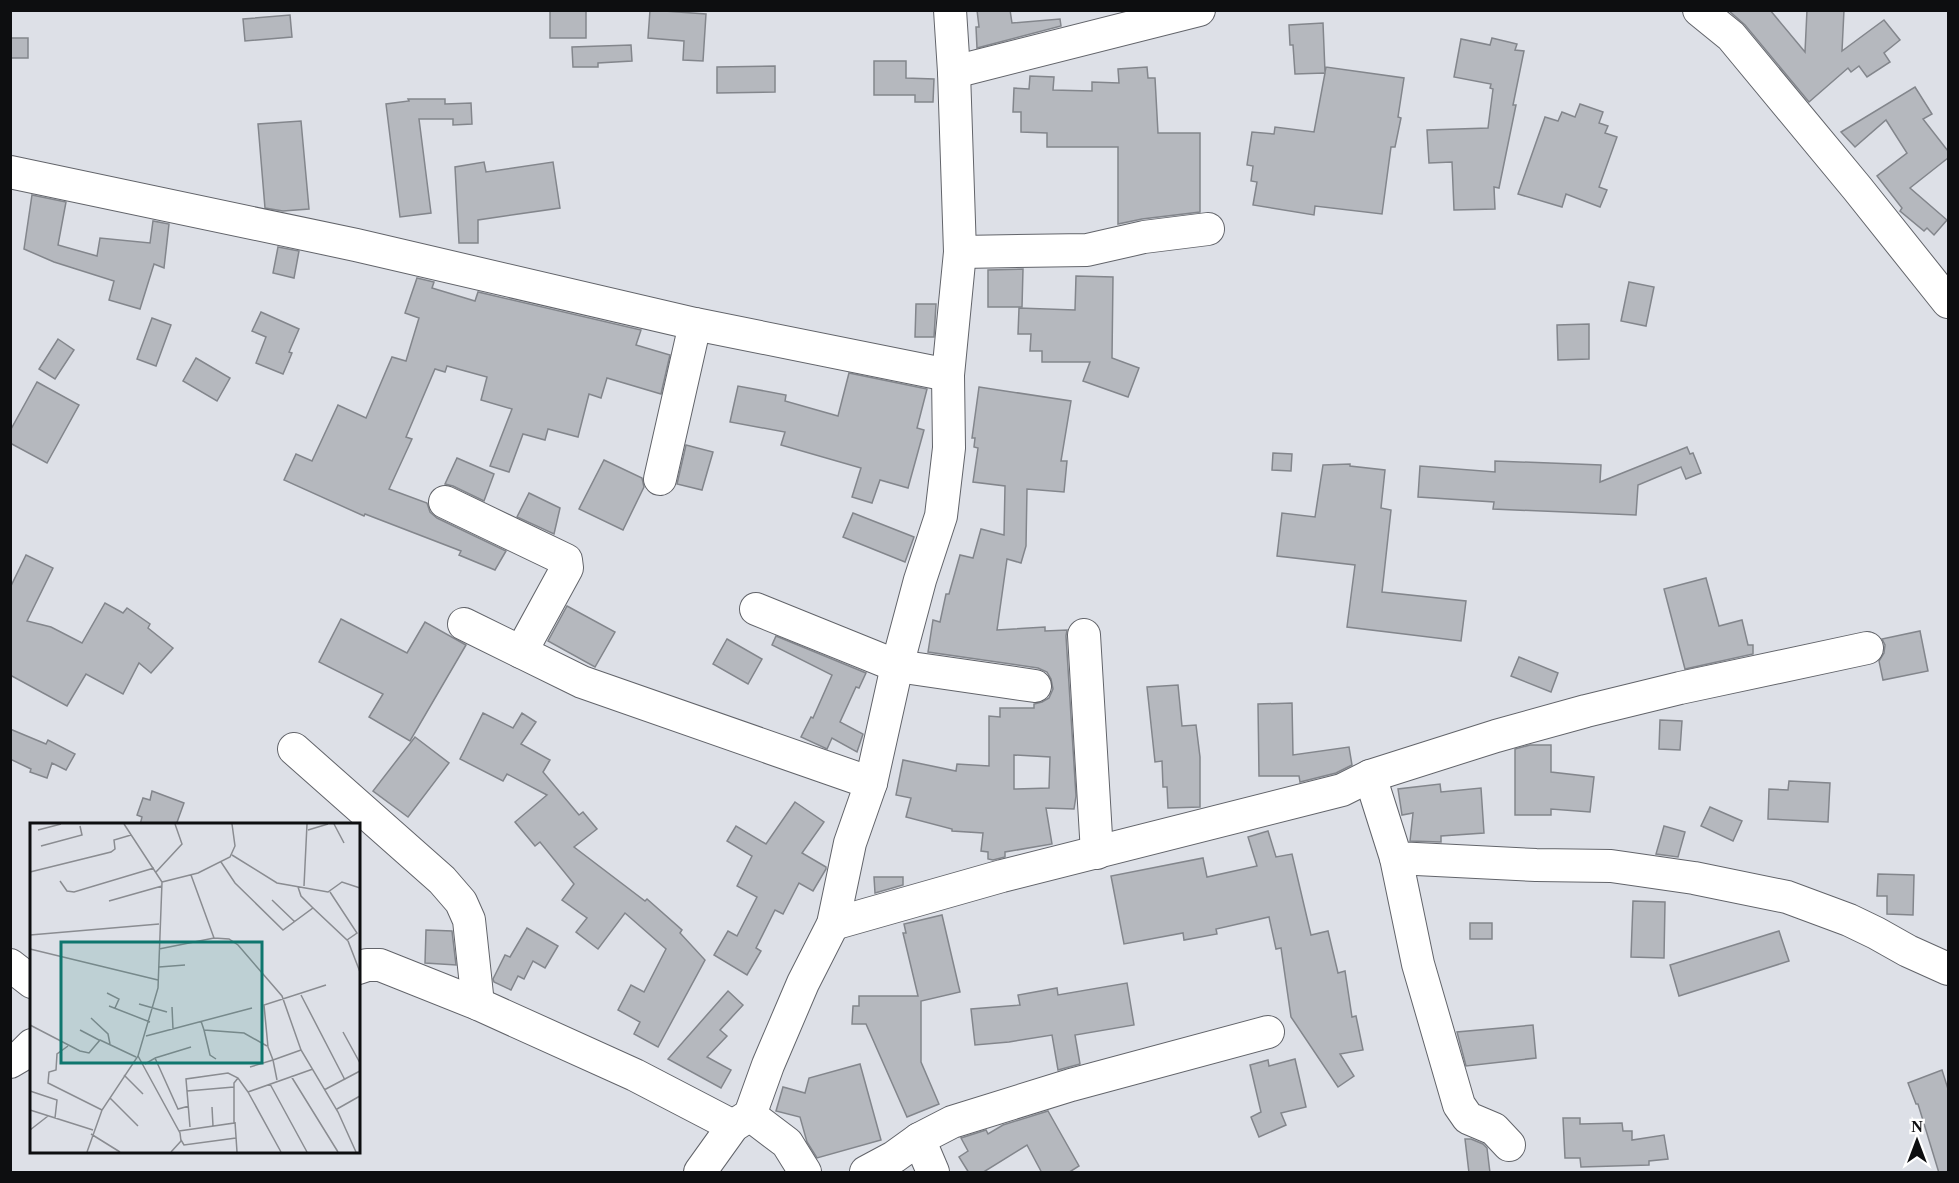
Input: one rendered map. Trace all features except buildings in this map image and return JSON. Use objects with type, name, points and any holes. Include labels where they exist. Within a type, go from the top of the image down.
[{"type":"street","points":[[700,1173],[741,1121],[833,924],[850,843],[871,783],[897,666],[940,516],[949,448],[948,375],[960,252],[950,10]]},
{"type":"street","points":[[954,72],[1199,10]]},
{"type":"street","points":[[1699,10],[1731,36],[1844,171],[1948,302]]},
{"type":"street","points":[[10,172],[356,245],[695,324],[948,375]]},
{"type":"street","points":[[960,252],[1087,250],[1144,237],[1208,229]]},
{"type":"street","points":[[660,479],[695,324]]},
{"type":"street","points":[[446,502],[566,560],[567,568],[521,652]]},
{"type":"street","points":[[756,609],[897,666],[1035,686]]},
{"type":"street","points":[[464,624],[582,682],[871,783]]},
{"type":"street","points":[[1084,635],[1097,853]]},
{"type":"street","points":[[833,924],[1002,876],[1342,790],[1370,776],[1496,736],[1586,711],[1680,688],[1867,648]]},
{"type":"street","points":[[294,749],[442,880],[461,902],[469,920],[478,1004]]},
{"type":"street","points":[[1370,776],[1396,858],[1418,964],[1459,1105],[1468,1118],[1494,1129],[1509,1145]]},
{"type":"street","points":[[1396,858],[1611,866],[1684,877],[1787,897],[1849,920],[1948,969]]},
{"type":"street","points":[[361,963],[380,965],[478,1004],[741,1121],[787,1143],[805,1173]]},
{"type":"street","points":[[10,965],[30,980]]},
{"type":"street","points":[[867,1173],[919,1139],[952,1122],[1060,1088],[1268,1032]]},
{"type":"street","points":[[10,1062],[30,1047]]},
{"type":"street","points":[[919,1139],[933,1173]]}]
